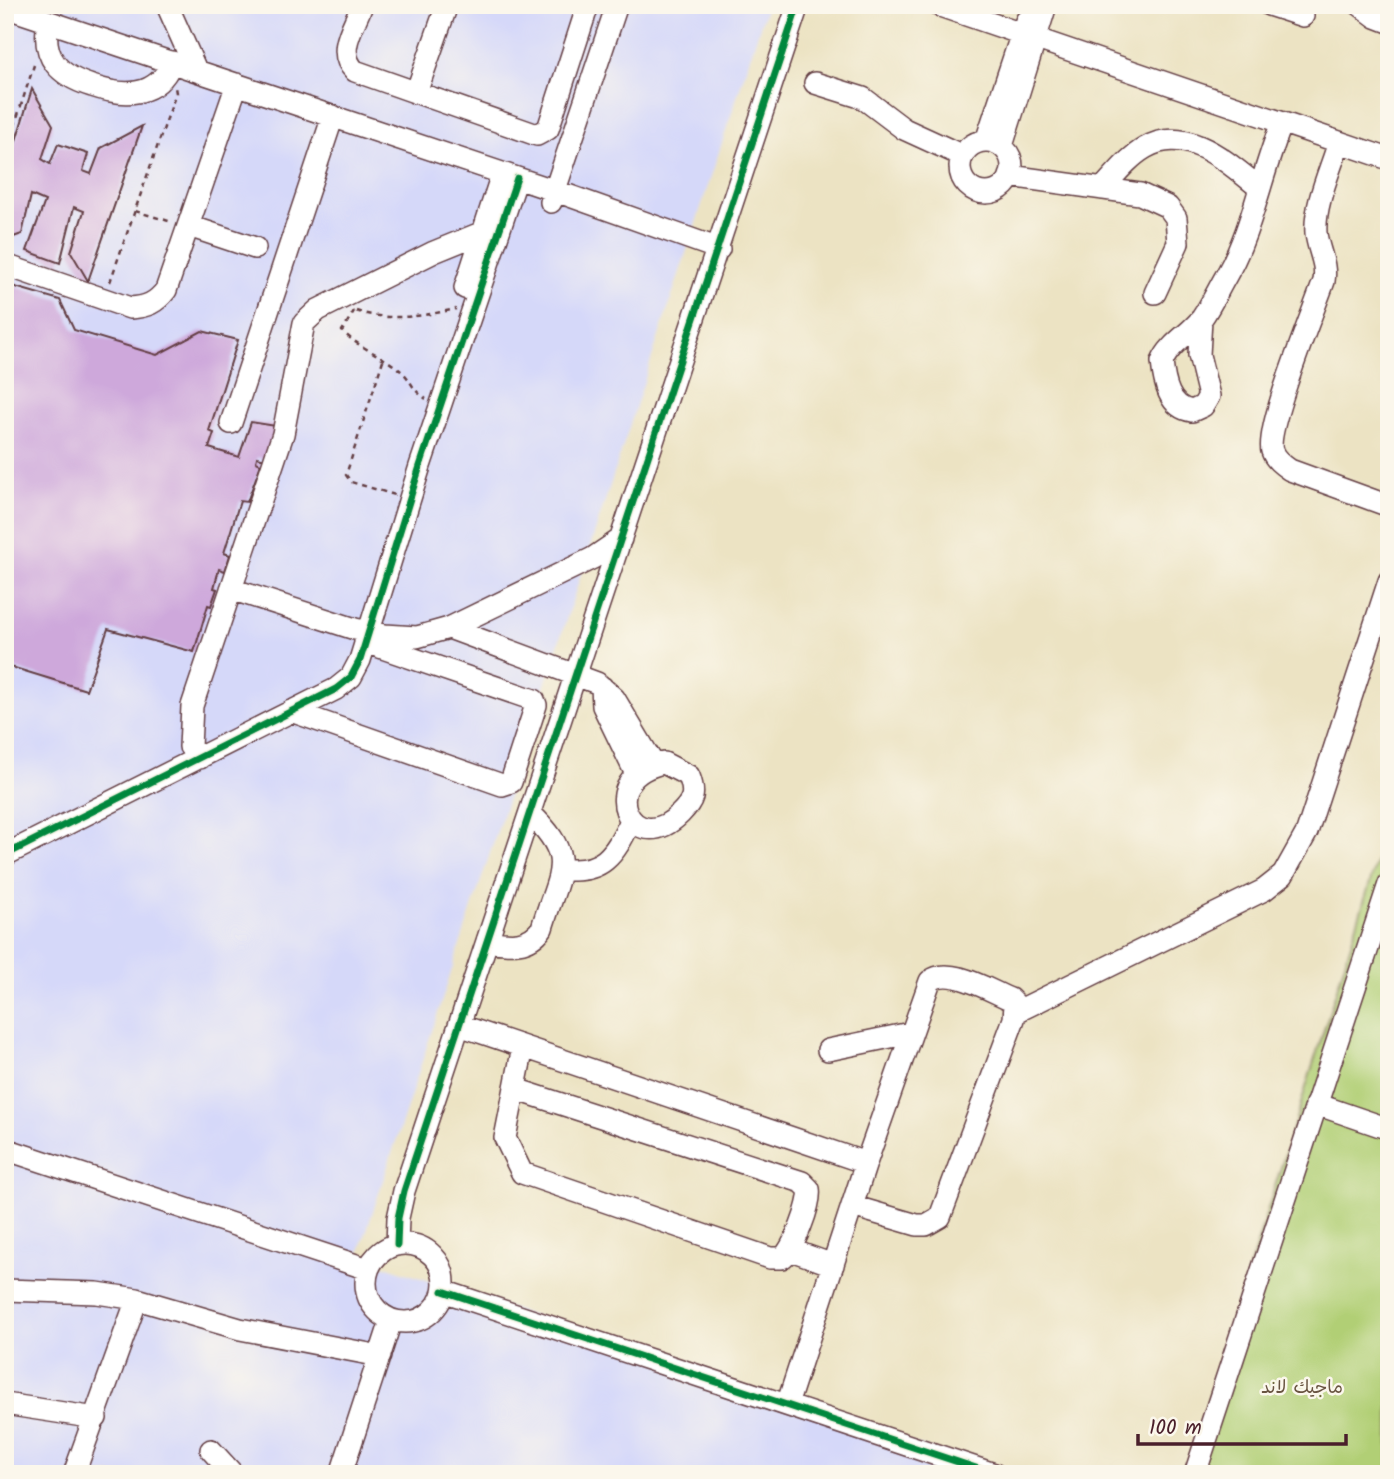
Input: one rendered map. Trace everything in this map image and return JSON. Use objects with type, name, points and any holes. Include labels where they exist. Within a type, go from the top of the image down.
[{"type":"street","points":[[167,5],[196,70]]},
{"type":"street","points":[[362,5],[345,47],[348,62],[360,73],[537,135],[548,130],[588,5]]},
{"type":"street","points":[[416,93],[447,5]]},
{"type":"street","points":[[553,197],[617,5]]},
{"type":"street","points":[[397,1245],[398,1218],[404,1191],[798,5]]},
{"type":"street","points":[[937,5],[1389,159]]},
{"type":"street","points":[[1029,36],[1030,5]]},
{"type":"street","points":[[994,143],[1029,36],[1046,5]]},
{"type":"street","points":[[1269,5],[1304,16]]},
{"type":"street","points":[[1360,5],[1376,18],[1389,22]]},
{"type":"street","points":[[31,21],[65,76],[114,93],[144,91],[171,71],[196,70],[235,90]]},
{"type":"street","points":[[31,21],[171,71],[331,122],[717,255]]},
{"type":"street","points":[[815,83],[863,98],[904,129],[963,156]]},
{"type":"street","points":[[5,265],[131,308],[146,307],[158,301],[166,290],[235,90]]},
{"type":"street","points":[[558,98],[583,108]]},
{"type":"street","points":[[231,423],[331,122]]},
{"type":"street","points":[[1201,319],[1241,246],[1268,158],[1282,123]]},
{"type":"street","points":[[1101,189],[1147,147],[1162,141],[1181,141],[1221,157],[1260,188]]},
{"type":"street","points":[[1339,142],[1317,223],[1318,243],[1325,263],[1324,281],[1274,425],[1272,451],[1279,463],[1290,470],[1389,506]]},
{"type":"street","points":[[976,143],[994,143],[1011,160],[1010,176],[997,190],[977,191],[962,177],[963,156],[976,143]]},
{"type":"street","points":[[1010,176],[1140,194],[1168,207],[1176,218],[1178,243],[1155,293]]},
{"type":"street","points":[[195,753],[331,676],[349,657],[363,634],[508,182]]},
{"type":"street","points":[[188,226],[255,248]]},
{"type":"street","points":[[195,753],[192,706],[288,416],[302,329],[312,313],[346,305],[490,234]]},
{"type":"street","points":[[5,855],[125,788],[344,684],[356,669],[398,496],[458,308],[490,234]]},
{"type":"street","points":[[363,634],[417,637],[449,628],[593,558],[621,539]]},
{"type":"street","points":[[852,1206],[917,1225],[926,1225],[940,1217],[1016,1012],[1264,890],[1283,875],[1307,832],[1389,581]]},
{"type":"street","points":[[231,589],[363,634],[534,701],[536,705],[511,782],[502,785],[291,711]]},
{"type":"street","points":[[449,628],[576,674],[602,687],[614,698],[645,769]]},
{"type":"street","points":[[664,763],[689,776],[694,790],[692,802],[671,822],[659,829],[644,830],[631,821],[623,799],[626,784],[645,769],[664,763]]},
{"type":"street","points":[[5,839],[125,788]]},
{"type":"street","points":[[487,941],[519,944],[537,936],[560,869],[562,857],[558,844],[530,813]]},
{"type":"street","points":[[560,869],[589,870],[600,864],[614,854],[631,821]]},
{"type":"street","points":[[1195,1474],[1389,884]]},
{"type":"street","points":[[788,1405],[866,1163],[930,981],[943,974],[1010,999],[1016,1012]]},
{"type":"street","points":[[459,1025],[866,1163]]},
{"type":"street","points":[[828,1050],[910,1033]]},
{"type":"street","points":[[515,1089],[802,1182],[809,1189],[810,1200],[791,1250],[782,1258],[770,1258],[522,1173],[505,1138],[523,1047]]},
{"type":"street","points":[[1316,1104],[1389,1129]]},
{"type":"street","points":[[5,1149],[368,1269]]},
{"type":"street","points":[[410,1244],[433,1256],[440,1267],[443,1291],[438,1305],[429,1315],[418,1321],[391,1321],[380,1315],[366,1294],[368,1269],[385,1249],[397,1245],[410,1244]]},
{"type":"street","points":[[791,1250],[833,1265]]},
{"type":"street","points":[[5,1290],[88,1293],[137,1299],[240,1329],[380,1356]]},
{"type":"street","points":[[443,1291],[994,1474]]},
{"type":"street","points":[[73,1472],[96,1418],[137,1299]]},
{"type":"street","points":[[341,1474],[391,1321]]},
{"type":"street","points":[[5,1404],[96,1418]]},
{"type":"street","points":[[211,1450],[233,1474]]},
{"type":"path","points":[[5,155],[41,44],[31,21]]},
{"type":"path","points":[[104,299],[176,93],[171,71]]},
{"type":"path","points":[[135,212],[188,226]]},
{"type":"path","points":[[429,400],[411,388],[405,374],[356,345],[342,331],[346,305],[384,317],[416,317],[458,308]]},
{"type":"path","points":[[383,360],[346,475],[351,482],[398,496]]},
{"type":"shaded area","points":[[5,5],[767,5],[358,1257],[1004,1474],[5,1474]]},
{"type":"green space","name":"ماجيك لاند","points":[[1389,822],[1389,1474],[1185,1474]]},
{"type":"building","points":[[32,89],[53,125],[42,159],[50,164],[58,144],[88,154],[83,171],[91,174],[101,148],[142,126],[88,281],[71,252],[84,211],[74,207],[60,263],[27,251],[45,201],[31,195],[22,234],[5,240],[5,176]]},
{"type":"building","points":[[5,284],[60,300],[74,330],[157,355],[202,331],[238,340],[209,431],[214,433],[209,448],[239,457],[251,422],[276,426],[266,459],[257,457],[256,462],[261,464],[247,502],[240,501],[224,553],[230,555],[225,571],[219,569],[214,588],[217,589],[211,606],[208,605],[194,652],[108,629],[86,690],[5,665]]},
{"type":"cycle path","points":[[397,1245],[398,1218],[404,1191],[798,5]]},
{"type":"cycle path","points":[[5,855],[336,689],[351,677],[360,660],[420,466],[517,178]]},
{"type":"cycle path","points":[[443,1291],[994,1474]]}]
